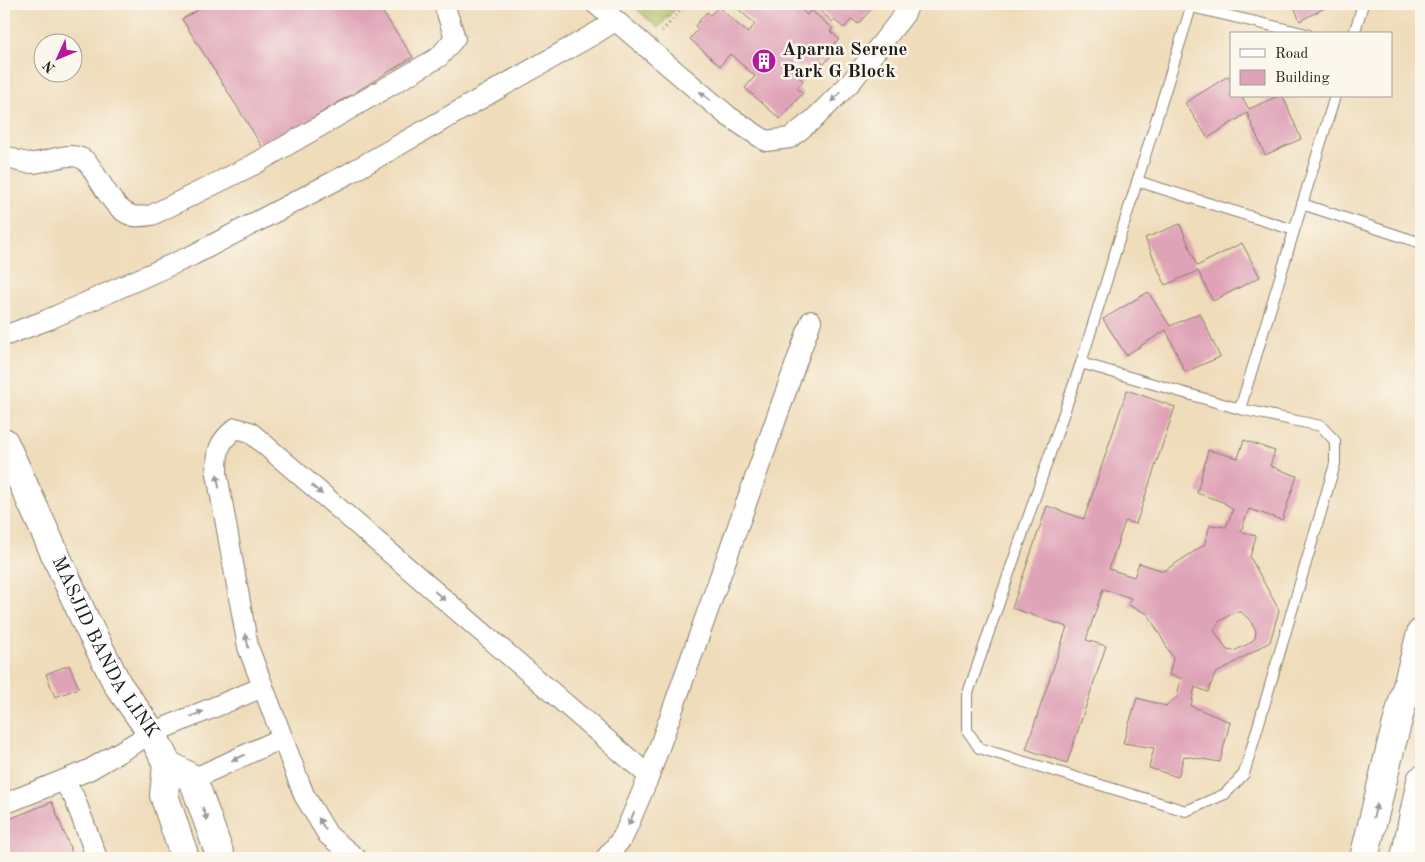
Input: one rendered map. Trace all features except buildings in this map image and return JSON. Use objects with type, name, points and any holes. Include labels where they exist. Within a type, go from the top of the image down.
[{"type":"main road","name":"MASJID BANDA LINK","points":[[4,442],[87,624],[118,685],[152,733],[168,764]]},
{"type":"main road","points":[[1364,858],[1421,633]]},
{"type":"main road","points":[[185,857],[164,795],[168,764],[193,779],[221,858]]},
{"type":"main road","points":[[1405,858],[1421,780]]},
{"type":"street","points":[[4,155],[20,161],[34,163],[57,158],[83,159],[93,168],[115,204],[124,212],[135,216],[152,215],[253,165],[438,57],[454,38],[444,4]]},
{"type":"street","points":[[596,4],[728,116],[766,141],[790,138],[814,119],[851,82],[904,15],[909,4]]},
{"type":"street","points":[[4,336],[47,320],[193,255],[356,169],[615,21]]},
{"type":"street","points":[[606,858],[623,837],[649,776],[811,321]]},
{"type":"street","points":[[356,858],[328,835],[304,795],[248,647],[217,474],[217,455],[221,442],[236,428],[250,432],[649,776]]},
{"type":"street","points":[[4,804],[89,770],[152,733],[263,687]]},
{"type":"street","points":[[193,779],[282,738]]},
{"type":"street","points":[[63,780],[74,797],[97,858]]},
{"type":"lane","points":[[1355,32],[1363,4]]},
{"type":"lane","points":[[1081,363],[1240,409],[1321,426],[1335,441],[1335,464],[1244,774],[1225,794],[1186,811],[979,748],[967,730],[967,696],[1081,363],[1191,6],[1299,32]]},
{"type":"lane","points":[[1240,409],[1334,98]]},
{"type":"lane","points":[[1137,181],[1294,230]]},
{"type":"lane","points":[[1302,204],[1421,243]]},
{"type":"path","points":[[648,48],[687,4]]},
{"type":"green space","points":[[631,4],[680,4],[658,28]]},
{"type":"place","name":"Aparna Serene Park G Block","points":[[764,61]]}]
